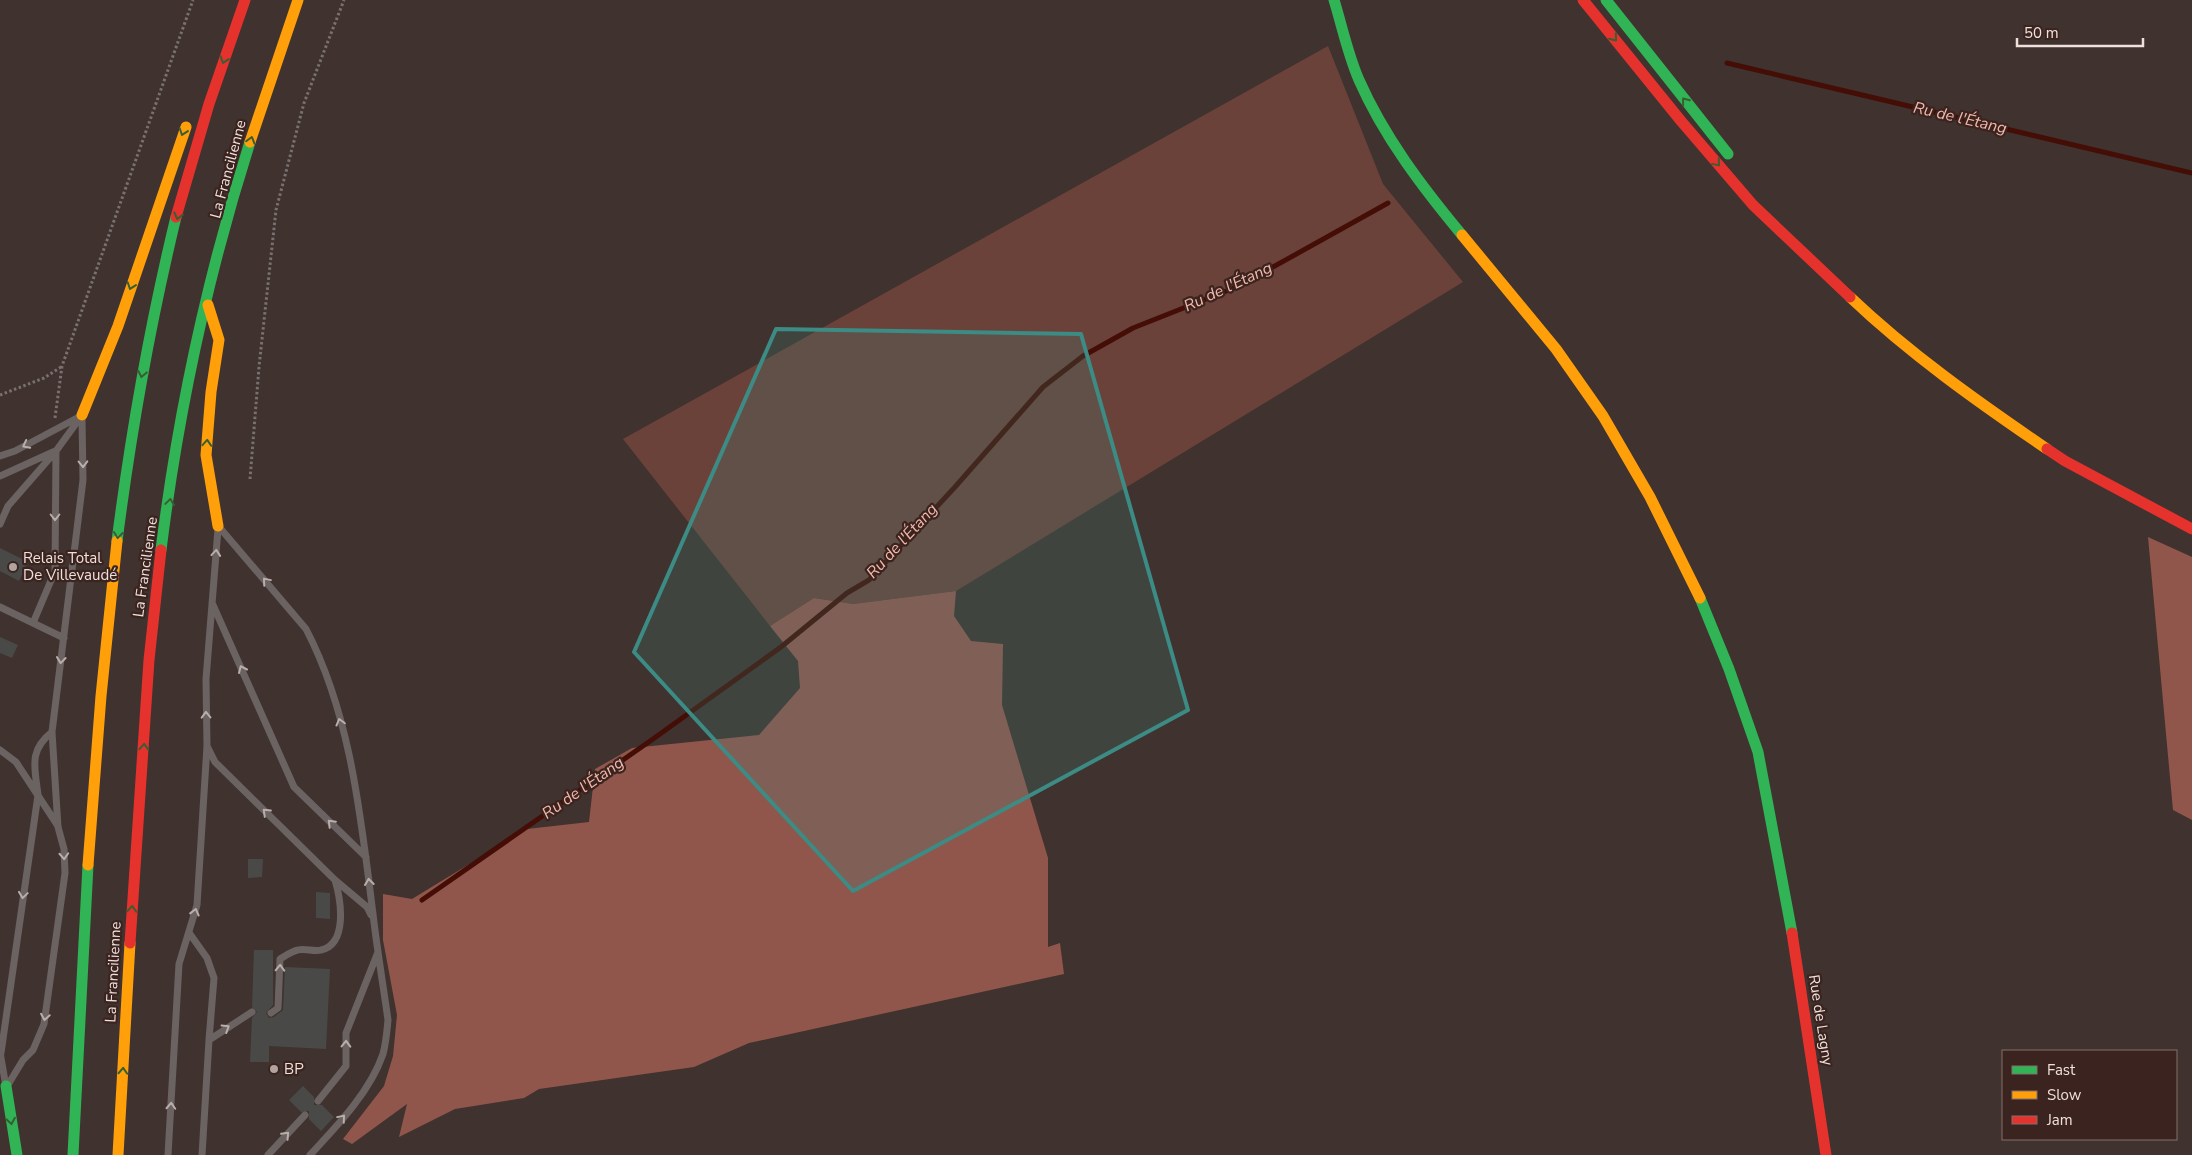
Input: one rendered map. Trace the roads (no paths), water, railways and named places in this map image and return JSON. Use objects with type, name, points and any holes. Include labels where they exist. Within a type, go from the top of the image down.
[{"type":"main road","name":"La Francilienne","points":[[73,1155],[99,707],[131,428],[154,308],[193,156],[244,0]]},
{"type":"main road","name":"La Francilienne","points":[[118,1155],[129,957],[153,620],[178,441],[208,306],[258,119],[298,0]]},
{"type":"main road","points":[[1334,0],[1341,26]]},
{"type":"main road","points":[[1340,0],[1341,26]]},
{"type":"main road","points":[[1583,0],[1753,205],[1873,319],[1966,394],[2065,461],[2192,529]]},
{"type":"main road","points":[[1606,0],[1737,165]]},
{"type":"main road","points":[[227,20],[239,14]]},
{"type":"main road","name":"Rue de Lagny","points":[[1341,26],[1358,78],[1389,137],[1436,204],[1556,349],[1603,416],[1650,497],[1689,572],[1729,669],[1758,752],[1786,890],[1826,1155]]},
{"type":"main road","points":[[82,416],[118,326],[189,116]]},
{"type":"main road","points":[[1766,201],[1814,262]]},
{"type":"main road","points":[[208,306],[219,340],[211,392],[206,455],[218,526]]},
{"type":"main road","points":[[6,1086],[16,1155]]},
{"type":"lane","points":[[0,456],[15,451],[82,416]]},
{"type":"lane","points":[[0,524],[8,506],[56,451],[82,416]]},
{"type":"lane","points":[[6,1086],[23,1060],[33,1050],[44,1024],[65,873],[64,850],[58,827],[52,732],[83,480],[82,416]]},
{"type":"lane","points":[[0,476],[56,451]]},
{"type":"lane","points":[[33,624],[55,571],[56,451]]},
{"type":"lane","points":[[168,1155],[179,964],[190,934],[197,905],[207,746],[206,679],[218,526]]},
{"type":"lane","points":[[218,526],[306,629],[315,646],[334,702],[349,758],[366,857],[388,1020],[383,1052],[378,1066],[353,1105],[310,1155]]},
{"type":"lane","points":[[212,603],[294,787],[366,857]]},
{"type":"lane","points":[[0,607],[64,638]]},
{"type":"lane","points":[[6,1086],[0,1053],[38,795],[34,755],[41,741],[52,732]]},
{"type":"lane","points":[[207,746],[215,762],[335,880],[367,907],[374,920]]},
{"type":"lane","points":[[0,750],[16,762],[58,827]]},
{"type":"lane","points":[[270,1013],[278,1008],[280,959],[297,950],[320,951],[330,947],[338,937],[340,896],[335,880]]},
{"type":"lane","points":[[190,934],[207,958],[214,978],[202,1155]]},
{"type":"lane","points":[[318,1101],[346,1066],[346,1033],[379,951]]},
{"type":"lane","points":[[209,1040],[252,1012]]},
{"type":"lane","points":[[268,1155],[305,1115]]},
{"type":"waterway","name":"Ru de l'Étang","points":[[1727,63],[2192,173]]},
{"type":"waterway","name":"Ru de l'Étang","points":[[422,900],[653,739],[781,647],[847,593],[869,580],[955,487],[1043,387],[1083,356],[1133,328],[1239,286],[1388,203]]},
{"type":"place","name":"Relais Total De Villevaudé","points":[[13,567]]},
{"type":"place","name":"BP","points":[[274,1069]]}]
